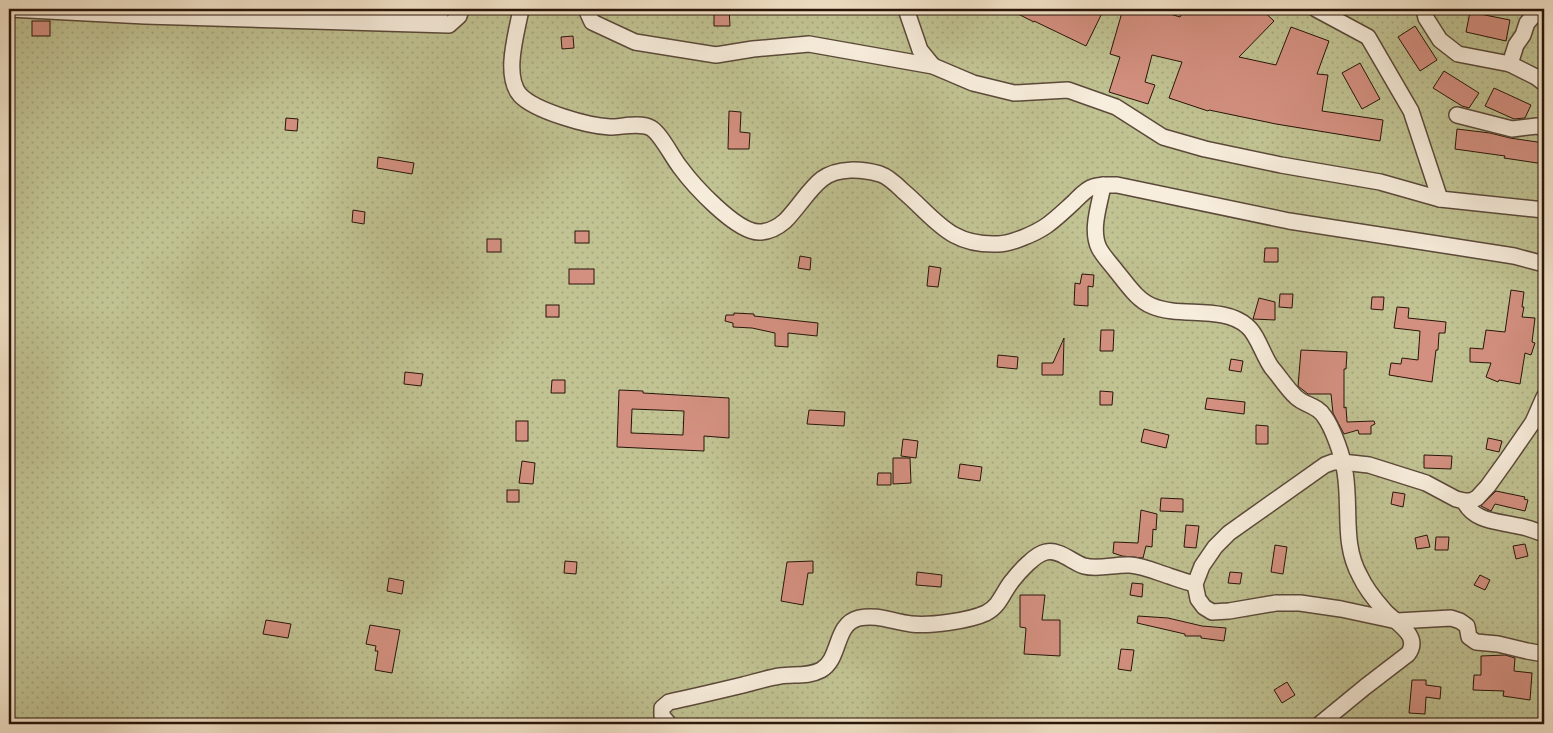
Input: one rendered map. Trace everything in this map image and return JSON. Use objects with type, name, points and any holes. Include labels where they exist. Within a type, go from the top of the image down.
[{"type":"street","points":[[9,9],[145,16],[449,25],[460,12]]},
{"type":"street","points":[[120,9],[146,9]]},
{"type":"street","points":[[334,9],[460,12]]},
{"type":"street","points":[[521,9],[513,53],[513,82],[521,95],[540,108],[582,122],[609,127],[642,126],[650,128],[658,136],[689,180],[727,215],[750,231],[760,232],[773,229],[795,211],[821,180],[831,173],[849,170],[882,175],[911,198],[944,230],[961,239],[979,243],[1000,244],[1046,227],[1091,187],[1116,185],[1289,221],[1514,256],[1544,264]]},
{"type":"street","points":[[586,9],[592,22],[635,42],[716,55],[753,49],[809,44],[933,66],[973,83],[1014,93],[1068,90],[1116,108],[1163,137],[1205,149],[1248,159],[1380,182],[1440,199],[1544,210]]},
{"type":"street","points":[[906,9],[920,50],[933,66]]},
{"type":"street","points":[[1316,9],[1368,37],[1411,111],[1440,199]]},
{"type":"street","points":[[1424,9],[1426,18],[1440,40],[1458,54],[1510,64],[1544,83]]},
{"type":"street","points":[[1510,64],[1516,45],[1523,35],[1527,23],[1534,15],[1544,12]]},
{"type":"street","points":[[1457,115],[1512,129],[1537,126],[1544,128]]},
{"type":"street","points":[[1104,185],[1095,224],[1099,249],[1134,293],[1151,306],[1163,309],[1239,319],[1249,328],[1270,365],[1297,399],[1317,408],[1324,416],[1338,445],[1345,472],[1349,547],[1359,576],[1375,600],[1408,633],[1413,643],[1412,649],[1408,654],[1320,724]]},
{"type":"street","points":[[1544,397],[1533,422],[1488,486],[1477,498],[1464,502],[1448,496],[1426,483],[1400,474],[1369,465],[1333,462],[1325,465],[1229,533],[1215,547],[1195,584],[1198,598],[1212,612],[1230,611],[1276,602],[1341,608],[1397,621],[1451,618],[1467,626],[1469,637],[1476,642],[1498,644],[1527,652],[1544,654]]},
{"type":"street","points":[[1464,502],[1468,510],[1476,516],[1521,526],[1544,534]]},
{"type":"street","points":[[669,724],[662,716],[662,708],[669,702],[780,676],[807,675],[822,670],[831,661],[846,625],[858,618],[876,616],[924,625],[967,619],[986,613],[997,605],[1012,581],[1031,561],[1047,551],[1057,552],[1076,563],[1090,567],[1129,565],[1147,567],[1170,577],[1195,584]]},
{"type":"green space","points":[[9,9],[1544,9],[1544,724],[9,724]]},
{"type":"building","points":[[714,9],[729,9],[730,26],[714,26]]},
{"type":"building","points":[[1008,9],[1104,9],[1086,46]]},
{"type":"building","points":[[1123,9],[1154,9],[1180,17],[1184,9],[1261,9],[1274,21],[1239,57],[1276,65],[1291,27],[1329,41],[1317,74],[1328,75],[1322,111],[1383,120],[1380,141],[1208,111],[1169,98],[1182,62],[1152,55],[1145,82],[1155,85],[1148,104],[1109,92],[1120,57],[1110,54]]},
{"type":"building","points":[[1470,12],[1510,20],[1506,41],[1466,32]]},
{"type":"building","points":[[32,21],[50,21],[50,36],[32,36]]},
{"type":"building","points":[[1415,26],[1437,60],[1420,71],[1398,37]]},
{"type":"building","points":[[573,36],[574,48],[562,49],[561,37]]},
{"type":"building","points":[[1360,63],[1380,99],[1362,109],[1342,73]]},
{"type":"building","points":[[1444,71],[1479,93],[1469,108],[1462,106],[1433,88]]},
{"type":"building","points":[[1494,88],[1531,105],[1525,118],[1514,119],[1485,106]]},
{"type":"building","points":[[729,111],[741,112],[740,132],[750,133],[749,149],[728,149]]},
{"type":"building","points":[[286,118],[298,119],[297,131],[285,130]]},
{"type":"building","points":[[1457,129],[1544,143],[1544,164],[1455,149]]},
{"type":"building","points":[[378,157],[414,163],[412,174],[377,168]]},
{"type":"building","points":[[353,210],[365,212],[364,224],[352,222]]},
{"type":"building","points":[[575,231],[589,231],[589,243],[575,243]]},
{"type":"building","points":[[487,239],[501,239],[501,252],[487,252]]},
{"type":"building","points":[[1265,248],[1278,248],[1278,262],[1264,262]]},
{"type":"building","points":[[800,256],[811,258],[810,270],[798,268]]},
{"type":"building","points":[[929,266],[941,268],[938,287],[927,286]]},
{"type":"building","points":[[569,269],[594,269],[594,284],[569,284]]},
{"type":"building","points":[[1082,274],[1094,275],[1093,287],[1088,286],[1088,306],[1074,305],[1075,283],[1080,284]]},
{"type":"building","points":[[1511,290],[1524,292],[1522,317],[1535,318],[1532,342],[1535,343],[1531,355],[1525,353],[1520,384],[1499,380],[1498,382],[1486,377],[1491,363],[1470,362],[1470,348],[1483,349],[1486,330],[1505,332]]},
{"type":"building","points":[[1280,294],[1293,294],[1292,308],[1279,307]]},
{"type":"building","points":[[1372,297],[1384,297],[1383,310],[1371,309]]},
{"type":"building","points":[[1259,298],[1275,302],[1275,320],[1253,319]]},
{"type":"building","points":[[546,305],[559,305],[559,317],[546,317]]},
{"type":"building","points":[[1397,307],[1409,308],[1408,318],[1446,322],[1445,333],[1439,333],[1432,382],[1389,375],[1391,363],[1401,364],[1402,358],[1418,360],[1420,331],[1394,328]]},
{"type":"building","points":[[734,313],[818,323],[817,336],[788,333],[788,347],[775,346],[775,333],[752,328],[733,327],[733,323],[725,321],[726,315],[734,315]]},
{"type":"building","points":[[1101,330],[1114,330],[1113,351],[1100,351]]},
{"type":"building","points":[[1064,338],[1063,375],[1042,375],[1042,363],[1053,363]]},
{"type":"building","points":[[1301,350],[1347,352],[1346,369],[1344,369],[1344,408],[1346,407],[1347,422],[1374,421],[1375,424],[1371,426],[1371,434],[1359,434],[1358,430],[1344,434],[1333,413],[1331,394],[1308,394],[1298,386]]},
{"type":"building","points":[[998,355],[1018,357],[1017,369],[997,367]]},
{"type":"building","points":[[1231,359],[1243,361],[1241,372],[1229,370]]},
{"type":"building","points":[[405,372],[423,374],[421,386],[404,384]]},
{"type":"building","points":[[552,380],[565,380],[565,393],[551,393]]},
{"type":"building","points":[[619,390],[729,398],[729,438],[704,436],[704,451],[617,447]],"holes":[[[632,409],[684,411],[683,435],[631,433]]]},
{"type":"building","points":[[1100,391],[1113,392],[1112,405],[1100,405]]},
{"type":"building","points":[[1207,398],[1245,402],[1244,414],[1205,409]]},
{"type":"building","points":[[809,410],[845,412],[844,426],[807,424]]},
{"type":"building","points":[[516,421],[528,421],[528,441],[516,441]]},
{"type":"building","points":[[1256,425],[1268,426],[1268,444],[1256,444]]},
{"type":"building","points":[[1144,429],[1169,435],[1166,448],[1141,442]]},
{"type":"building","points":[[1488,438],[1502,441],[1499,452],[1486,449]]},
{"type":"building","points":[[903,439],[918,441],[916,458],[901,456]]},
{"type":"building","points":[[1424,455],[1452,456],[1451,469],[1424,468]]},
{"type":"building","points":[[893,458],[910,458],[911,483],[893,484]]},
{"type":"building","points":[[522,461],[535,463],[533,484],[519,483]]},
{"type":"building","points":[[960,464],[982,467],[980,481],[958,478]]},
{"type":"building","points":[[878,473],[891,473],[891,485],[877,485]]},
{"type":"building","points":[[507,490],[519,490],[519,502],[507,502]]},
{"type":"building","points":[[1496,491],[1525,497],[1524,499],[1528,500],[1525,511],[1495,504],[1491,511],[1481,506]]},
{"type":"building","points":[[1393,492],[1405,494],[1403,507],[1391,504]]},
{"type":"building","points":[[1161,498],[1183,499],[1183,512],[1160,511]]},
{"type":"building","points":[[1141,510],[1157,514],[1156,530],[1153,529],[1152,547],[1146,546],[1143,558],[1113,553],[1114,542],[1138,543]]},
{"type":"building","points":[[1186,525],[1199,526],[1196,548],[1184,547]]},
{"type":"building","points":[[1427,535],[1430,547],[1417,549],[1415,538]]},
{"type":"building","points":[[1436,537],[1449,537],[1448,550],[1435,550]]},
{"type":"building","points":[[1525,544],[1528,556],[1516,559],[1513,546]]},
{"type":"building","points":[[1275,545],[1287,547],[1283,574],[1271,572]]},
{"type":"building","points":[[565,561],[577,562],[576,574],[564,573]]},
{"type":"building","points":[[813,561],[813,573],[808,573],[803,605],[781,601],[787,562]]},
{"type":"building","points":[[917,572],[942,575],[941,587],[916,585]]},
{"type":"building","points":[[1230,572],[1242,573],[1240,584],[1228,583]]},
{"type":"building","points":[[1480,575],[1490,580],[1485,590],[1474,585]]},
{"type":"building","points":[[389,578],[404,581],[402,594],[387,591]]},
{"type":"building","points":[[1132,583],[1143,584],[1142,597],[1130,595]]},
{"type":"building","points":[[1020,595],[1045,595],[1042,620],[1060,620],[1060,656],[1024,654],[1026,628],[1020,627]]},
{"type":"building","points":[[1138,616],[1168,618],[1202,626],[1226,628],[1224,641],[1201,638],[1201,636],[1185,636],[1185,634],[1137,623]]},
{"type":"building","points":[[266,620],[291,624],[288,638],[263,634]]},
{"type":"building","points":[[370,625],[400,630],[392,673],[375,670],[378,651],[375,651],[376,646],[366,644]]},
{"type":"building","points":[[1121,649],[1134,650],[1131,671],[1118,669]]},
{"type":"building","points":[[1505,655],[1515,658],[1514,671],[1532,673],[1530,700],[1503,696],[1504,691],[1473,690],[1474,675],[1481,675],[1481,656]]},
{"type":"building","points":[[1412,680],[1426,680],[1426,685],[1441,687],[1440,699],[1426,697],[1425,714],[1409,713]]},
{"type":"building","points":[[1287,682],[1295,695],[1282,703],[1274,690]]}]
